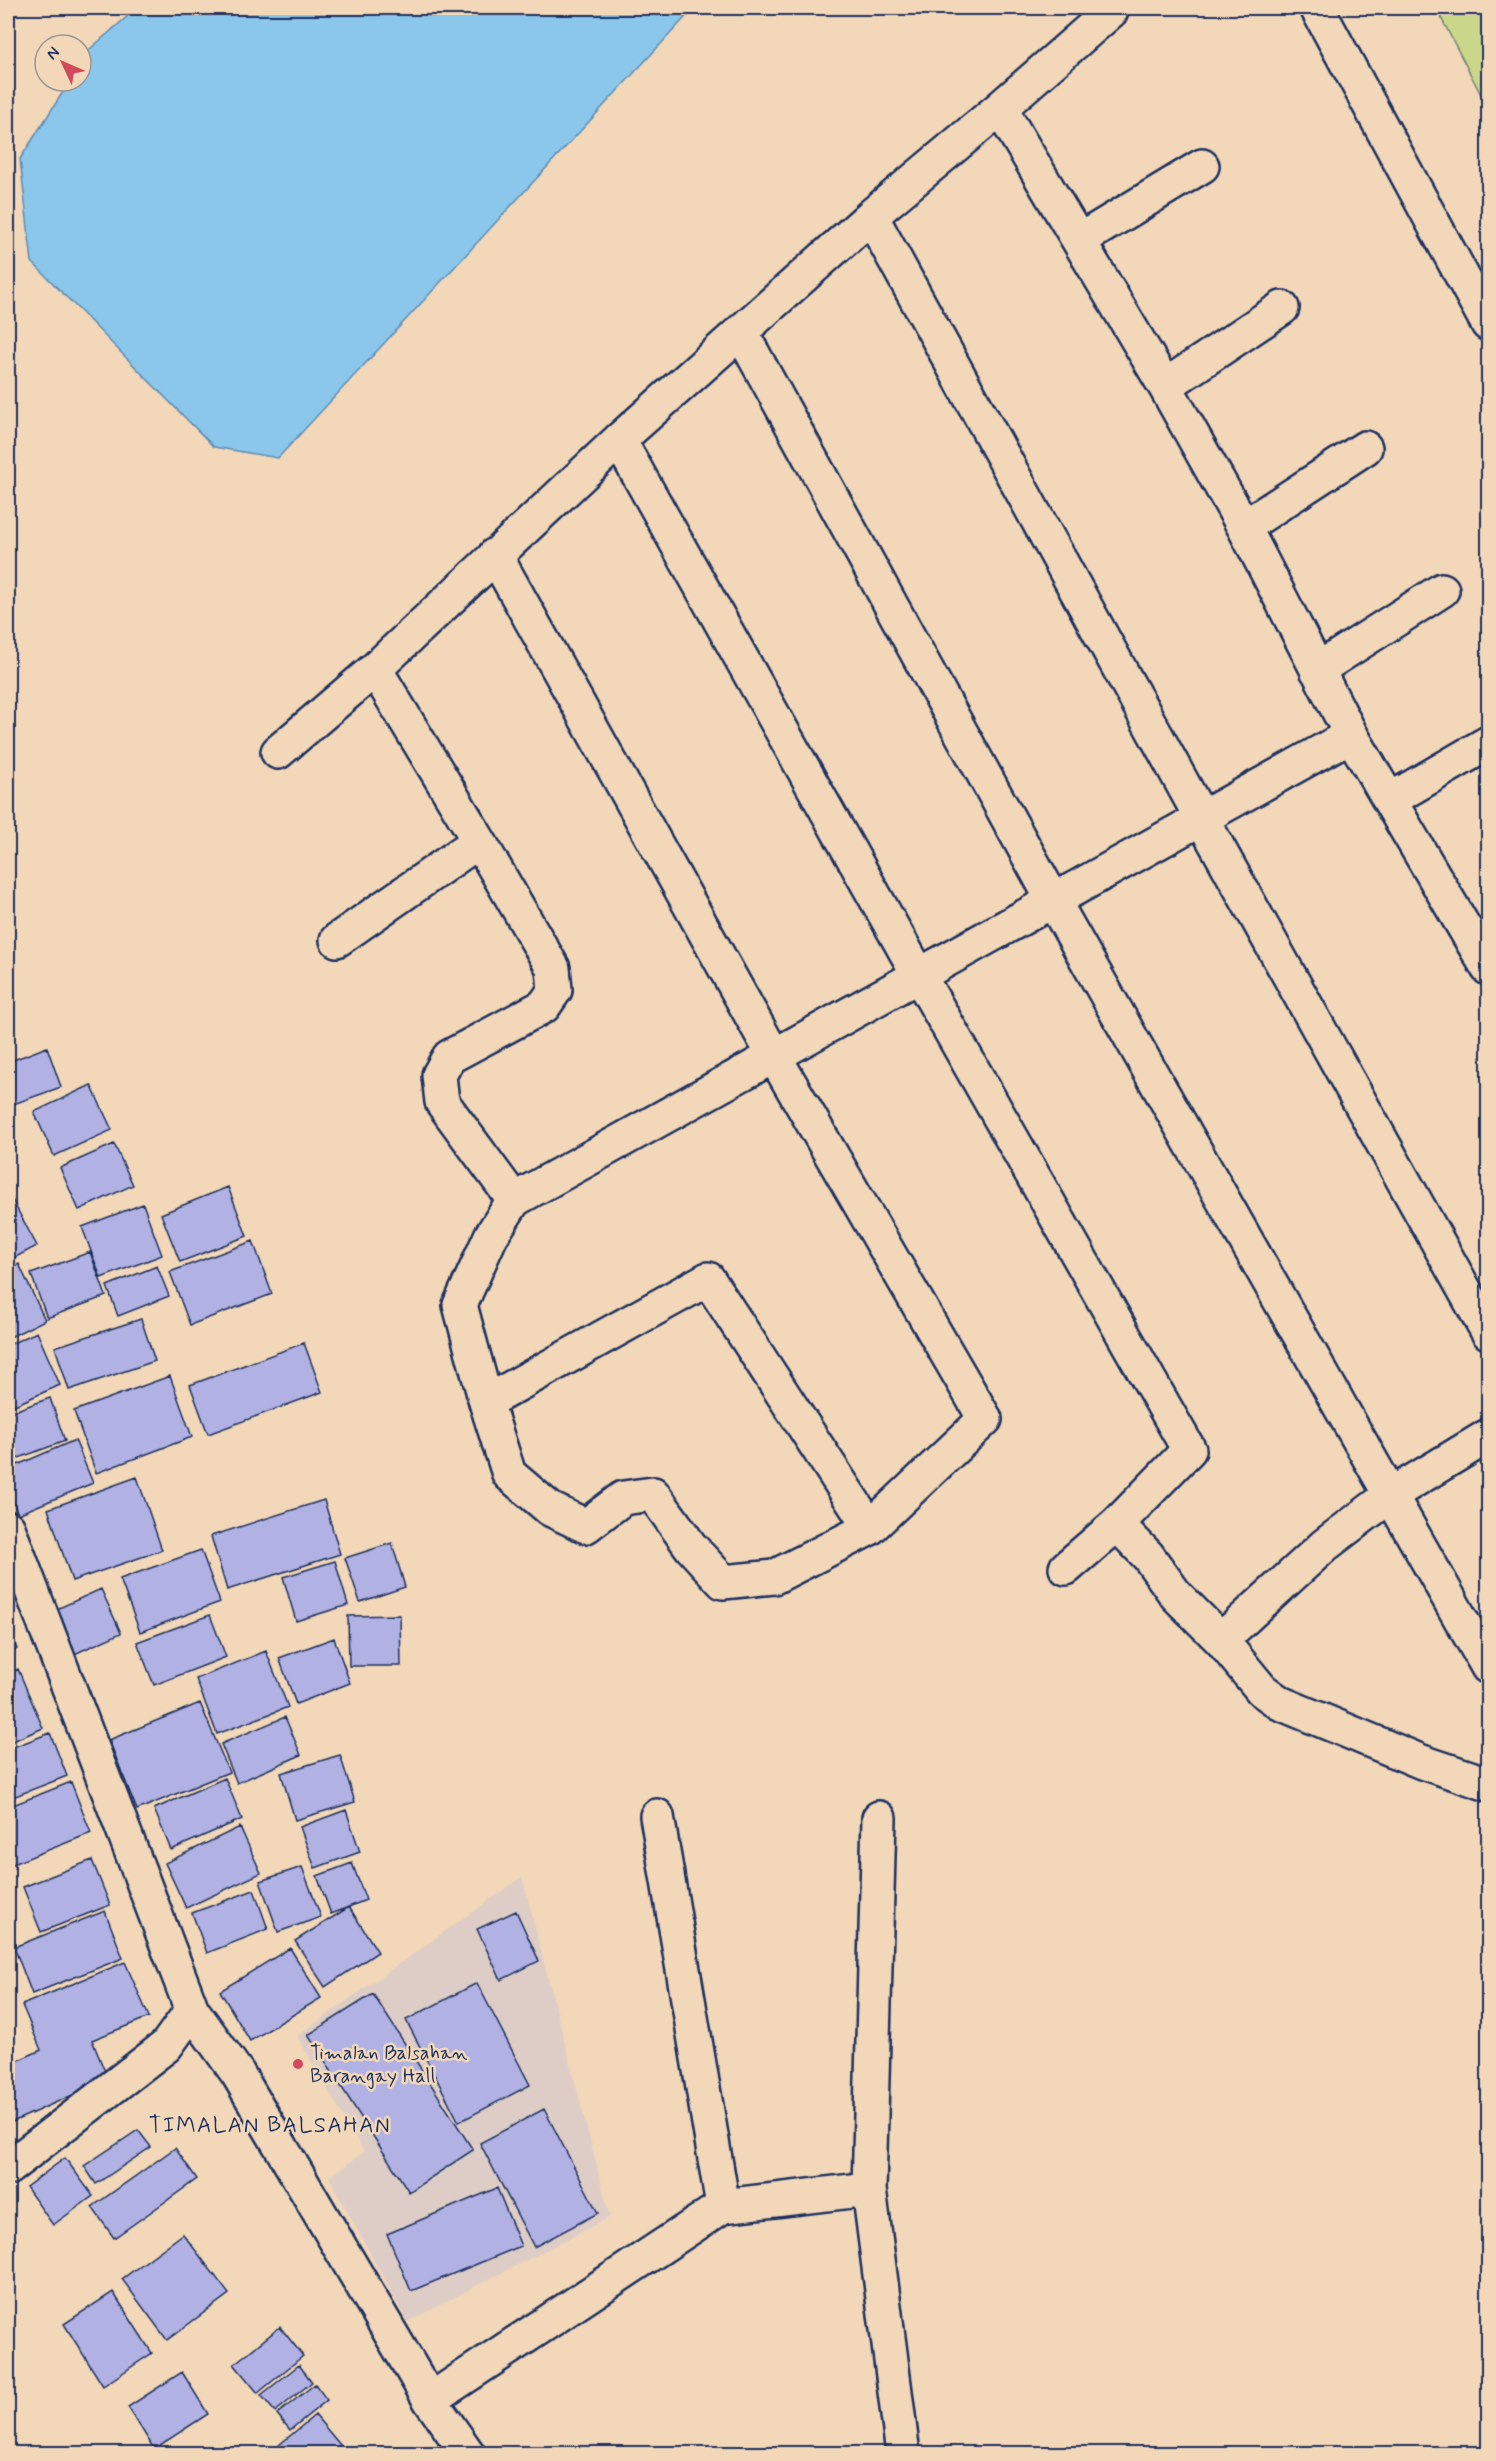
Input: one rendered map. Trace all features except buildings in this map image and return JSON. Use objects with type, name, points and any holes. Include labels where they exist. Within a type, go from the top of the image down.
[{"type":"street","points":[[1317,8],[1488,324]]},
{"type":"street","points":[[278,752],[375,669],[619,440],[871,216],[1111,11]]},
{"type":"street","points":[[1000,108],[1080,240],[1244,527],[1351,735],[1484,948]]},
{"type":"street","points":[[1080,240],[1202,166]]},
{"type":"street","points":[[871,216],[1202,819],[1488,1332]]},
{"type":"street","points":[[1165,386],[1282,308]]},
{"type":"street","points":[[741,332],[1054,902],[1392,1494],[1488,1667]]},
{"type":"street","points":[[619,440],[1189,1450],[1117,1524],[1066,1568]]},
{"type":"street","points":[[1244,527],[1365,448]]},
{"type":"street","points":[[495,555],[774,1056],[985,1419],[870,1528],[774,1577],[723,1582],[691,1547],[653,1494],[623,1498],[586,1526],[550,1509],[509,1474],[486,1402],[460,1305],[491,1236],[514,1200],[774,1056],[920,977],[1351,735]]},
{"type":"street","points":[[1317,670],[1442,590]]},
{"type":"street","points":[[375,669],[553,968],[555,990],[544,1006],[449,1057],[439,1075],[442,1102],[514,1200]]},
{"type":"street","points":[[1390,800],[1488,743]]},
{"type":"street","points":[[337,940],[479,841]]},
{"type":"street","points":[[486,1402],[708,1279],[870,1528]]},
{"type":"street","points":[[1221,1640],[1325,1545],[1392,1494],[1488,1436]]},
{"type":"street","points":[[1117,1524],[1148,1556],[1176,1595],[1221,1640],[1262,1690],[1280,1703],[1422,1762],[1488,1784]]},
{"type":"street","points":[[8,1527],[192,2010],[238,2074],[430,2400],[468,2454]]},
{"type":"street","points":[[657,1816],[723,2206]]},
{"type":"street","points":[[879,1818],[869,2189],[903,2454]]},
{"type":"street","points":[[8,2168],[166,2046],[192,2010]]},
{"type":"street","points":[[430,2400],[723,2206],[869,2189]]},
{"type":"shaded area","points":[[522,1877],[610,2217],[407,2322],[329,2177],[364,2152],[297,2036]]},
{"type":"green space","points":[[1436,8],[1488,8],[1488,108]]},
{"type":"water","points":[[137,8],[694,8],[278,458],[214,447],[32,262],[20,159],[62,93],[93,93],[93,46]]},
{"type":"place","name":"Timalan Balsahan Barangay Hall","points":[[298,2064]]},
{"type":"district","name":"TIMALAN BALSAHAN","points":[[270,2124]]}]
